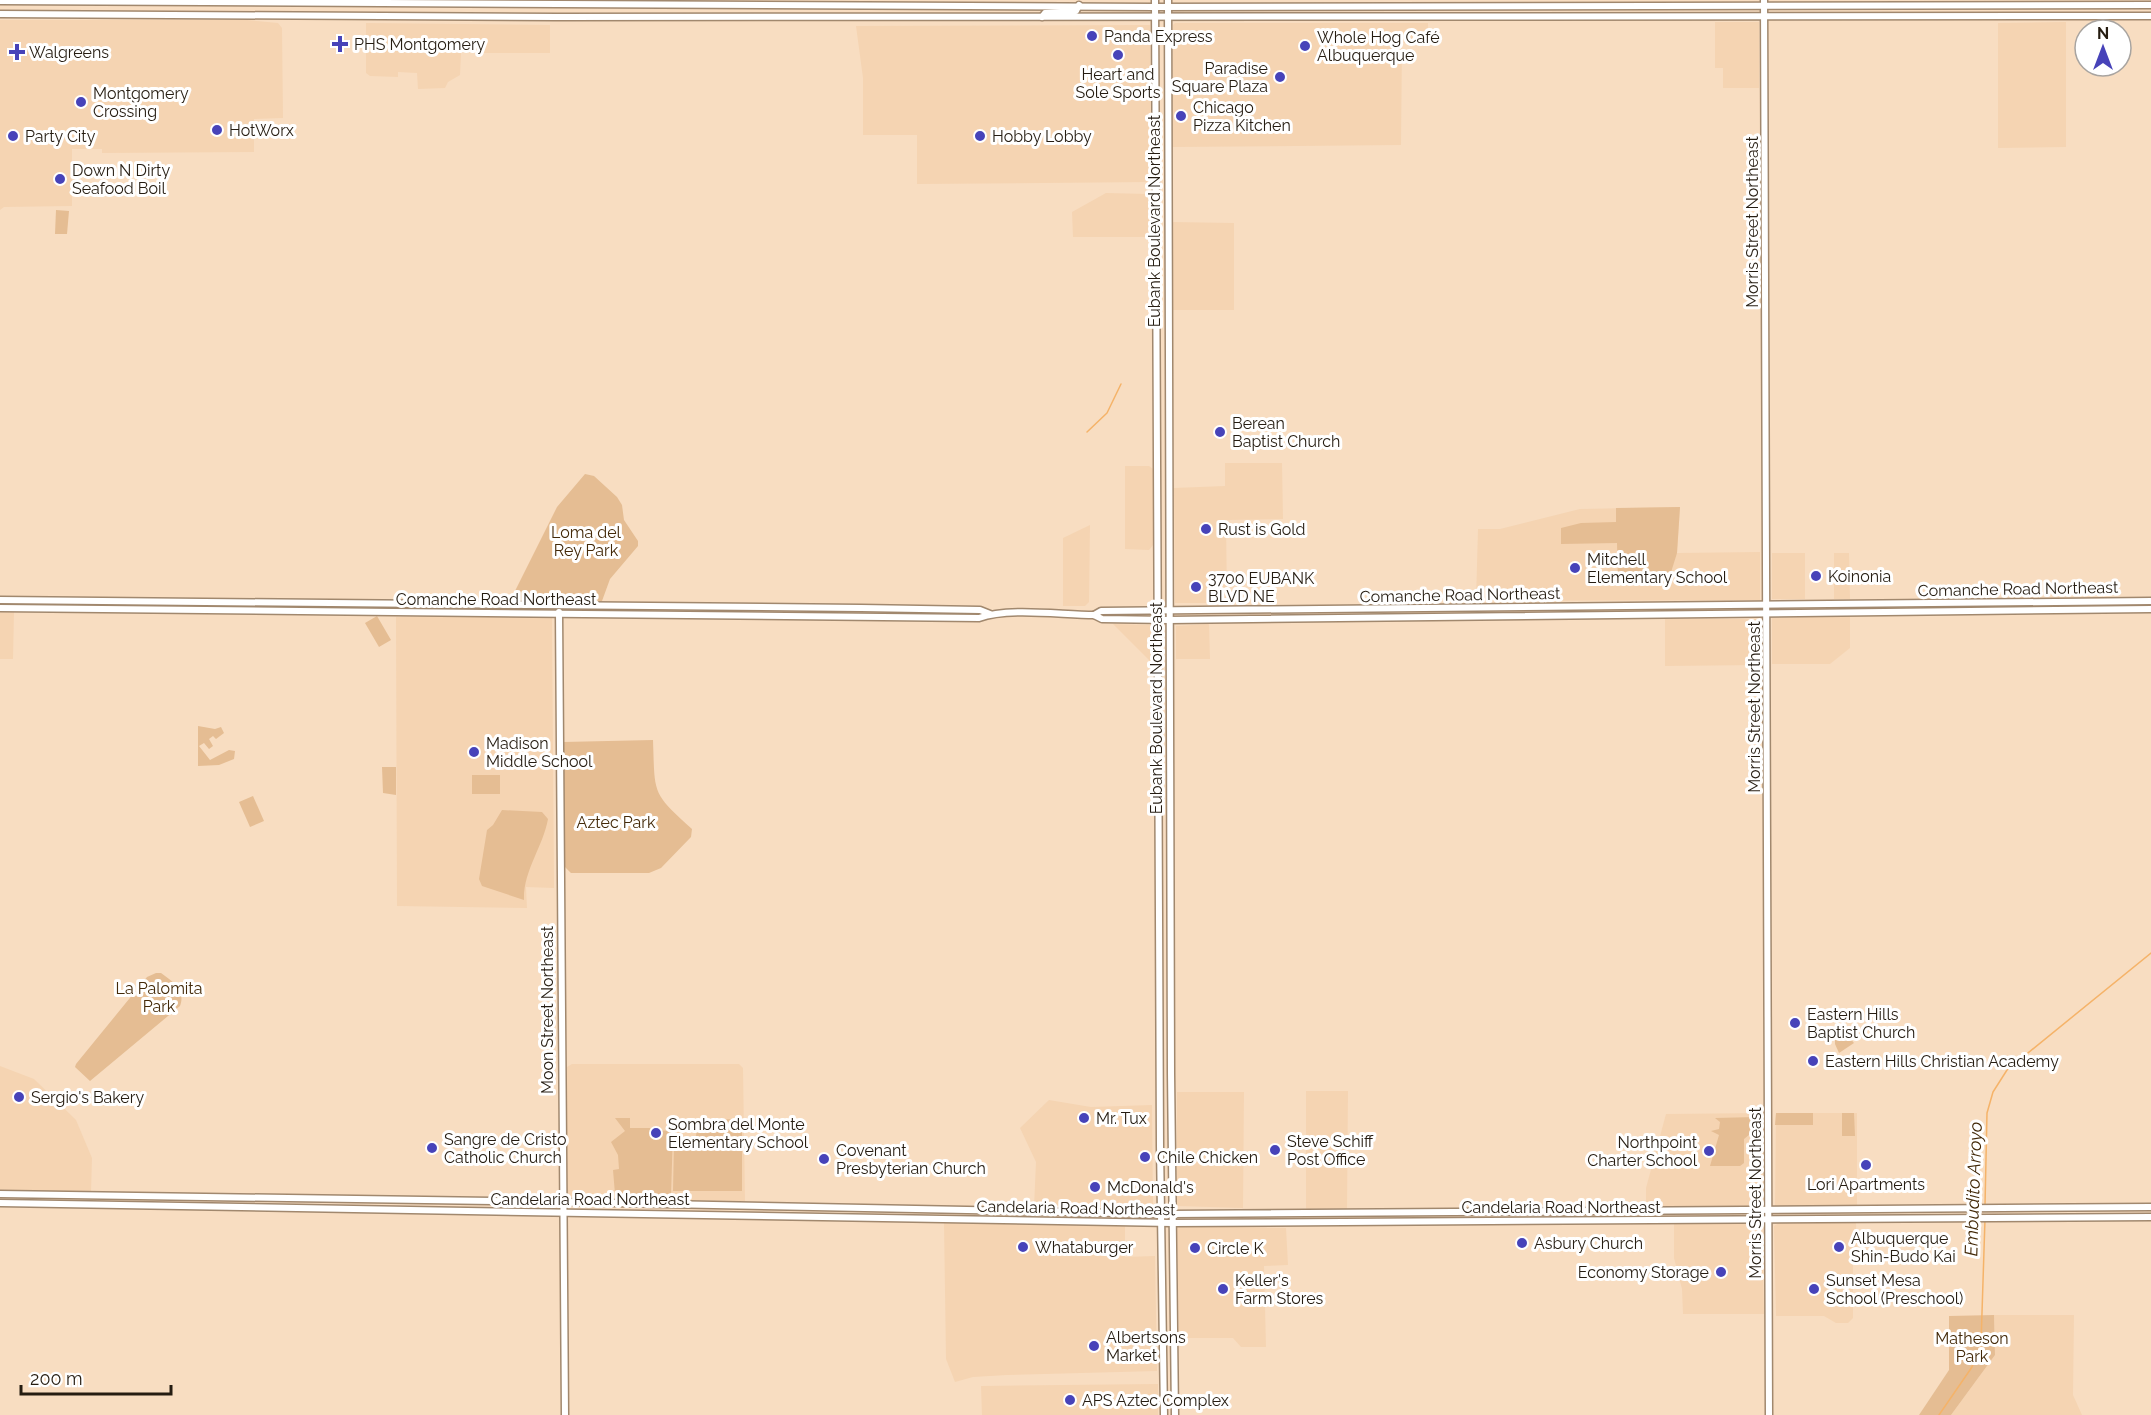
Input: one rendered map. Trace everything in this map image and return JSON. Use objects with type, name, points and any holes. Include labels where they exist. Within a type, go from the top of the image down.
[{"type":"main road","points":[[0,1],[1079,5],[1764,2],[2151,5]]},
{"type":"main road","name":"Morris Street Northeast","points":[[1764,2],[1769,1415]]},
{"type":"main road","name":"Eubank Boulevard Northeast","points":[[1155,3],[1160,1223],[1164,1415]]},
{"type":"main road","name":"Eubank Boulevard Northeast","points":[[1168,3],[1172,1223],[1176,1415]]},
{"type":"main road","points":[[1042,17],[1046,12],[1076,11],[1079,5]]},
{"type":"main road","points":[[0,14],[1042,17],[2151,16]]},
{"type":"main road","name":"Comanche Road Northeast","points":[[0,600],[980,610],[991,614]]},
{"type":"main road","name":"Comanche Road Northeast","points":[[1094,615],[1101,611],[2151,601]]},
{"type":"main road","name":"Moon Street Northeast","points":[[559,605],[565,1415]]},
{"type":"main road","points":[[609,606],[609,614]]},
{"type":"main road","name":"Comanche Road Northeast","points":[[0,608],[979,618],[991,614],[1094,615],[1102,619],[1157,620],[2151,609]]},
{"type":"main road","name":"Candelaria Road Northeast","points":[[0,1194],[1161,1214],[2151,1207]]},
{"type":"main road","name":"Candelaria Road Northeast","points":[[0,1203],[1160,1223],[2151,1217]]},
{"type":"shaded area","points":[[0,20],[247,20],[278,23],[282,28],[283,118],[254,119],[254,152],[102,153],[102,149],[72,149],[72,206],[4,207],[0,210]]},
{"type":"shaded area","points":[[1715,22],[1759,22],[1759,88],[1723,88],[1723,68],[1715,68]]},
{"type":"shaded area","points":[[2066,22],[2066,147],[1998,148],[1998,23]]},
{"type":"shaded area","points":[[366,23],[550,25],[550,53],[461,53],[460,75],[448,82],[445,88],[418,89],[417,73],[398,72],[398,77],[370,76],[366,73]]},
{"type":"shaded area","points":[[1175,23],[1428,23],[1428,43],[1402,43],[1401,145],[1172,147],[1173,25]]},
{"type":"shaded area","points":[[1150,25],[1151,182],[917,184],[917,135],[863,135],[863,78],[856,26]]},
{"type":"shaded area","points":[[1106,193],[1149,194],[1152,237],[1073,237],[1072,212]]},
{"type":"shaded area","points":[[1171,222],[1234,223],[1234,310],[1171,310]]},
{"type":"shaded area","points":[[1225,463],[1282,463],[1283,519],[1226,520],[1227,603],[1175,603],[1174,488],[1225,486]]},
{"type":"shaded area","points":[[1125,466],[1149,466],[1153,469],[1153,545],[1149,550],[1125,549]]},
{"type":"shaded area","name":"Mitchell Elementary School","points":[[1680,507],[1677,553],[1760,552],[1760,600],[1476,601],[1478,529],[1500,529],[1580,509]]},
{"type":"shaded area","points":[[1090,525],[1089,602],[1085,606],[1063,606],[1063,538]]},
{"type":"shaded area","points":[[1772,553],[1805,553],[1805,599],[1772,599]]},
{"type":"shaded area","points":[[1834,553],[1849,553],[1850,599],[1834,599]]},
{"type":"shaded area","points":[[0,612],[14,612],[13,659],[0,659]]},
{"type":"shaded area","name":"Madison Middle School","points":[[559,613],[552,617],[554,888],[526,887],[527,908],[397,906],[396,617]]},
{"type":"shaded area","points":[[1850,616],[1850,648],[1830,664],[1772,664],[1772,618]]},
{"type":"shaded area","points":[[1665,619],[1761,619],[1761,665],[1665,666]]},
{"type":"shaded area","points":[[1113,624],[1151,625],[1152,663]]},
{"type":"shaded area","points":[[1209,624],[1210,659],[1176,659],[1176,626]]},
{"type":"shaded area","name":"Sombra del Monte Elementary School","points":[[572,1064],[739,1064],[743,1068],[745,1201],[567,1199],[567,1067]]},
{"type":"shaded area","points":[[0,1066],[34,1079],[76,1120],[92,1158],[91,1192],[0,1190]]},
{"type":"shaded area","points":[[1306,1091],[1348,1091],[1347,1209],[1306,1209]]},
{"type":"shaded area","points":[[1177,1092],[1244,1092],[1243,1208],[1177,1206]]},
{"type":"shaded area","points":[[1049,1100],[1091,1107],[1152,1105],[1153,1207],[1034,1207],[1036,1162],[1020,1128]]},
{"type":"shaded area","name":"Northpoint Charter School","points":[[1764,1113],[1762,1206],[1646,1206],[1646,1188],[1666,1114]]},
{"type":"shaded area","points":[[1776,1113],[1857,1113],[1857,1206],[1775,1208]]},
{"type":"shaded area","points":[[1856,1222],[1857,1260],[1853,1261],[1853,1318],[1848,1323],[1836,1323],[1824,1316],[1776,1316],[1774,1226],[1779,1223]]},
{"type":"shaded area","points":[[944,1223],[1125,1226],[1125,1257],[1155,1256],[1157,1371],[1007,1375],[973,1377],[955,1382],[946,1359]]},
{"type":"shaded area","points":[[1674,1223],[1762,1223],[1764,1314],[1683,1314],[1682,1289],[1674,1258]]},
{"type":"shaded area","points":[[1177,1226],[1286,1228],[1288,1265],[1264,1266],[1266,1347],[1241,1347],[1233,1338],[1179,1338]]},
{"type":"shaded area","points":[[1994,1315],[2074,1315],[2073,1395],[2082,1415],[1951,1415],[1995,1355]]},
{"type":"shaded area","name":"APS Aztec Complex","points":[[1158,1384],[1158,1415],[982,1415],[981,1386]]},
{"type":"green space","points":[[56,210],[69,211],[67,234],[55,234]]},
{"type":"green space","name":"Loma del Rey Park","points":[[585,474],[594,476],[617,497],[622,505],[624,520],[638,541],[638,546],[610,579],[602,601],[510,601],[557,507]]},
{"type":"green space","points":[[1680,507],[1677,553],[1668,582],[1618,582],[1617,543],[1561,544],[1561,528],[1581,523],[1616,522],[1616,508]]},
{"type":"green space","points":[[377,616],[391,640],[379,647],[365,623]]},
{"type":"green space","points":[[198,726],[215,729],[221,727],[224,733],[216,739],[213,736],[209,739],[213,746],[209,749],[204,743],[199,746],[210,760],[229,750],[235,751],[234,759],[219,765],[198,766]]},
{"type":"green space","name":"Aztec Park","points":[[653,740],[655,782],[658,791],[669,807],[692,829],[691,837],[661,868],[649,873],[571,873],[565,867],[563,742]]},
{"type":"green space","points":[[382,767],[396,767],[396,795],[383,793]]},
{"type":"green space","points":[[472,775],[500,775],[500,794],[472,794]]},
{"type":"green space","points":[[253,796],[264,821],[250,827],[239,802]]},
{"type":"green space","points":[[502,810],[542,812],[548,819],[527,879],[524,900],[482,886],[479,879],[487,830]]},
{"type":"green space","name":"La Palomita Park","points":[[161,973],[180,991],[180,1006],[90,1081],[75,1067],[76,1064],[147,977]]},
{"type":"green space","points":[[1842,1029],[1854,1043],[1839,1053],[1835,1044],[1835,1030]]},
{"type":"green space","points":[[1776,1113],[1813,1113],[1813,1125],[1775,1125]]},
{"type":"green space","points":[[1842,1113],[1854,1113],[1855,1136],[1842,1136]]},
{"type":"green space","points":[[1756,1117],[1755,1130],[1744,1139],[1744,1163],[1740,1166],[1710,1166],[1719,1135],[1711,1131],[1719,1129],[1720,1122],[1715,1118]]},
{"type":"green space","points":[[615,1118],[630,1118],[630,1128],[650,1128],[653,1133],[654,1130],[673,1131],[671,1195],[615,1194],[613,1170],[619,1169],[618,1155],[611,1142],[625,1131]]},
{"type":"green space","points":[[742,1119],[742,1191],[673,1191],[674,1142],[695,1144],[698,1120]]},
{"type":"green space","name":"Matheson Park","points":[[1994,1315],[1995,1355],[1951,1415],[1919,1415],[1949,1370],[1949,1316]]},
{"type":"waterway","points":[[1087,432],[1107,413],[1121,384]]},
{"type":"waterway","name":"Embudito Arroyo","points":[[1985,1205],[1987,1113],[1993,1092],[2007,1070],[2151,953]]},
{"type":"waterway","name":"Embudito Arroyo","points":[[1939,1415],[1972,1367],[1981,1344],[1985,1219]]},
{"type":"place","name":"Panda Express","points":[[1092,36]]},
{"type":"place","name":"PHS Montgomery","points":[[340,44]]},
{"type":"place","name":"Whole Hog Café Albuquerque","points":[[1305,46]]},
{"type":"place","name":"Walgreens","points":[[17,52]]},
{"type":"place","name":"Heart and Sole Sports","points":[[1118,55]]},
{"type":"place","name":"Paradise Square Plaza","points":[[1280,77]]},
{"type":"place","name":"Montgomery Crossing","points":[[81,102]]},
{"type":"place","name":"Chicago Pizza Kitchen","points":[[1181,116]]},
{"type":"place","name":"HotWorx","points":[[217,130]]},
{"type":"place","name":"Party City","points":[[13,136]]},
{"type":"place","name":"Hobby Lobby","points":[[980,136]]},
{"type":"place","name":"Down N Dirty Seafood Boil","points":[[60,179]]},
{"type":"place","name":"Berean Baptist Church","points":[[1220,432]]},
{"type":"place","name":"Rust is Gold","points":[[1206,529]]},
{"type":"place","name":"Mitchell Elementary School","points":[[1575,568]]},
{"type":"place","name":"Koinonia","points":[[1816,576]]},
{"type":"place","name":"3700 EUBANK BLVD NE","points":[[1196,587]]},
{"type":"place","name":"Madison Middle School","points":[[474,752]]},
{"type":"place","name":"Eastern Hills Baptist Church","points":[[1795,1023]]},
{"type":"place","name":"Eastern Hills Christian Academy","points":[[1813,1061]]},
{"type":"place","name":"Sergio's Bakery","points":[[19,1097]]},
{"type":"place","name":"Mr. Tux","points":[[1084,1118]]},
{"type":"place","name":"Sombra del Monte Elementary School","points":[[656,1133]]},
{"type":"place","name":"Sangre de Cristo Catholic Church","points":[[432,1148]]},
{"type":"place","name":"Steve Schiff Post Office","points":[[1275,1150]]},
{"type":"place","name":"Northpoint Charter School","points":[[1709,1151]]},
{"type":"place","name":"Chile Chicken","points":[[1145,1157]]},
{"type":"place","name":"Covenant Presbyterian Church","points":[[824,1159]]},
{"type":"place","name":"Lori Apartments","points":[[1866,1165]]},
{"type":"place","name":"McDonald's","points":[[1095,1187]]},
{"type":"place","name":"Asbury Church","points":[[1522,1243]]},
{"type":"place","name":"Whataburger","points":[[1023,1247]]},
{"type":"place","name":"Albuquerque Shin-Budo Kai","points":[[1839,1247]]},
{"type":"place","name":"Circle K","points":[[1195,1248]]},
{"type":"place","name":"Economy Storage","points":[[1721,1272]]},
{"type":"place","name":"Keller's Farm Stores","points":[[1223,1289]]},
{"type":"place","name":"Sunset Mesa School (Preschool)","points":[[1814,1289]]},
{"type":"place","name":"Albertsons Market","points":[[1094,1346]]},
{"type":"place","name":"APS Aztec Complex","points":[[1070,1400]]}]
